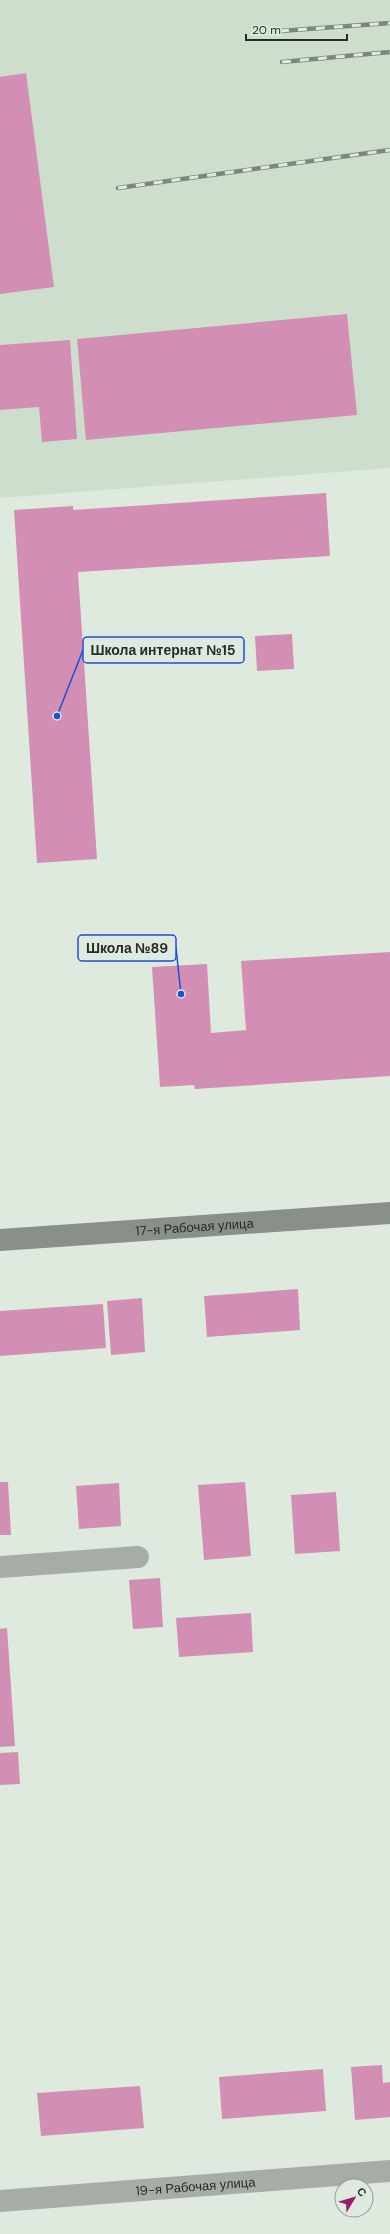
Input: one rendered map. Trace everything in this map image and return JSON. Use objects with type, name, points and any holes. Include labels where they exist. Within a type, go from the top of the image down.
[{"type":"street","name":"17-я Рабочая улица","points":[[0,1240],[390,1212]]},
{"type":"street","points":[[0,1567],[138,1557]]},
{"type":"street","name":"19-я Рабочая улица","points":[[0,2201],[390,2171]]},
{"type":"shaded area","points":[[0,0],[390,0],[390,468],[0,498]]},
{"type":"building","points":[[26,73],[54,287],[0,294],[0,77]]},
{"type":"building","points":[[347,314],[357,415],[86,440],[77,339]]},
{"type":"building","points":[[70,340],[77,439],[42,442],[39,407],[0,410],[0,345]]},
{"type":"building","points":[[326,493],[330,556],[78,572],[97,859],[37,863],[14,510],[73,506],[73,510]]},
{"type":"building","points":[[292,634],[294,669],[257,671],[255,636]]},
{"type":"building","points":[[390,952],[390,1076],[195,1089],[194,1085],[160,1087],[152,967],[207,964],[211,1033],[246,1030],[241,961]]},
{"type":"building","points":[[298,1289],[300,1330],[207,1337],[204,1296]]},
{"type":"building","points":[[142,1298],[145,1352],[111,1355],[107,1301]]},
{"type":"building","points":[[103,1304],[106,1348],[0,1356],[0,1311]]},
{"type":"building","points":[[0,1482],[8,1482],[11,1535],[0,1535]]},
{"type":"building","points":[[245,1482],[251,1556],[204,1560],[198,1485]]},
{"type":"building","points":[[119,1483],[121,1526],[79,1529],[76,1486]]},
{"type":"building","points":[[336,1492],[340,1551],[295,1554],[291,1495]]},
{"type":"building","points":[[160,1578],[163,1627],[133,1629],[129,1580]]},
{"type":"building","points":[[251,1613],[253,1652],[179,1657],[176,1618]]},
{"type":"building","points":[[7,1628],[15,1746],[0,1747],[0,1629]]},
{"type":"building","points":[[18,1752],[20,1784],[0,1785],[0,1753]]},
{"type":"building","points":[[382,2065],[383,2083],[390,2082],[390,2117],[355,2120],[351,2067]]},
{"type":"building","points":[[323,2069],[326,2111],[222,2119],[219,2077]]},
{"type":"building","points":[[140,2086],[144,2128],[41,2136],[37,2093]]},
{"type":"railway","points":[[280,31],[390,23]]},
{"type":"railway","points":[[282,62],[390,52]]},
{"type":"railway","points":[[118,188],[390,150]]},
{"type":"place","name":"Школа интернат №15","points":[[57,716]]},
{"type":"place","name":"Школа №89","points":[[181,994]]}]
